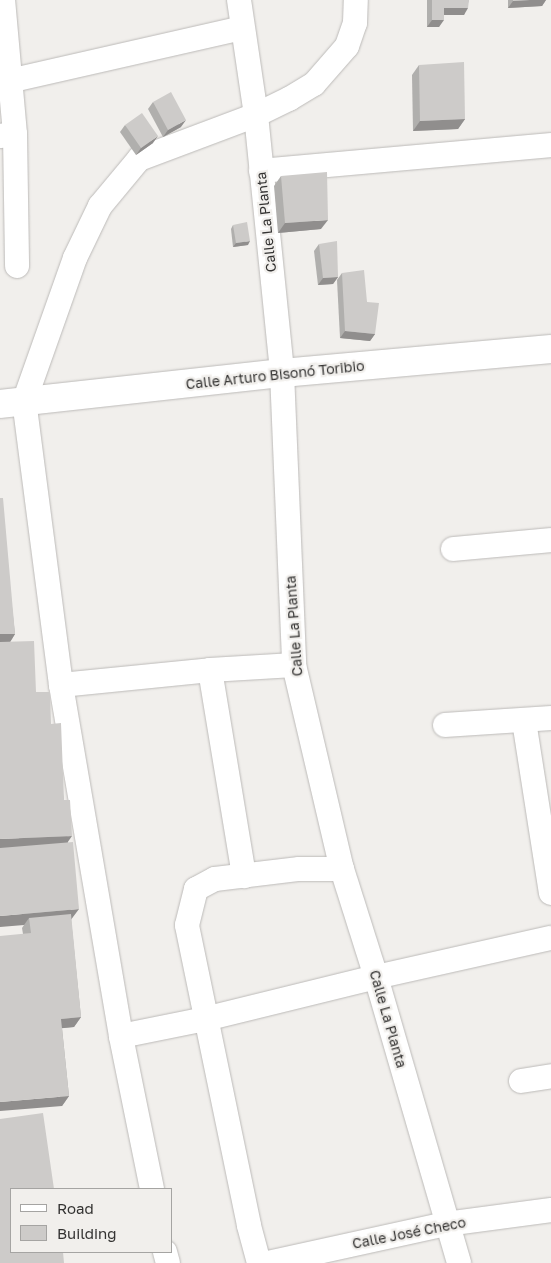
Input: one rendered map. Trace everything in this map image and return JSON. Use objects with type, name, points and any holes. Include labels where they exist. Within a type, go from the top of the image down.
[{"type":"street","points":[[3,0],[9,82],[7,135],[17,266]]},
{"type":"street","name":"Calle La Planta","points":[[239,0],[256,114],[282,373],[294,665],[342,870],[376,977],[446,1224],[459,1263]]},
{"type":"street","points":[[152,1188],[121,1036],[12,403],[75,258],[100,206],[140,159],[256,114],[289,99],[314,84],[332,65],[346,46],[355,23],[356,0]]},
{"type":"street","points":[[9,82],[242,28]]},
{"type":"street","points":[[261,171],[551,145]]},
{"type":"street","name":"Calle Arturo Bisonó Toribio","points":[[12,403],[282,373],[551,349]]},
{"type":"street","points":[[453,549],[551,540]]},
{"type":"street","points":[[61,685],[210,670],[294,665]]},
{"type":"street","points":[[210,670],[244,876]]},
{"type":"street","points":[[445,725],[551,718]]},
{"type":"street","points":[[524,721],[551,893]]},
{"type":"street","points":[[259,1263],[249,1225],[187,925],[196,889],[215,879],[299,869],[342,870]]},
{"type":"street","points":[[121,1036],[206,1019],[376,977],[551,938]]},
{"type":"street","points":[[521,1081],[551,1076]]},
{"type":"street","name":"Calle José Checo","points":[[268,1263],[446,1224],[551,1210]]},
{"type":"building","points":[[432,0],[469,0],[468,8],[444,8],[444,20],[432,20]]},
{"type":"building","points":[[464,62],[465,119],[420,121],[419,65]]},
{"type":"building","points":[[171,92],[186,120],[168,130],[153,102]]},
{"type":"building","points":[[142,113],[158,136],[141,148],[125,125]]},
{"type":"building","points":[[327,172],[328,220],[285,223],[281,176]]},
{"type":"building","points":[[247,222],[250,241],[236,243],[233,225]]},
{"type":"building","points":[[337,241],[338,277],[323,278],[319,244]]},
{"type":"building","points":[[364,270],[367,302],[379,303],[375,334],[345,331],[342,273]]},
{"type":"building","points":[[0,498],[3,498],[15,634],[0,634]]},
{"type":"building","points":[[34,641],[36,692],[50,692],[51,724],[61,723],[64,800],[70,800],[72,836],[0,839],[0,642]]},
{"type":"building","points":[[73,842],[79,909],[0,916],[0,848]]},
{"type":"building","points":[[71,914],[81,1017],[61,1019],[69,1096],[0,1102],[0,936],[31,933],[29,918]]},
{"type":"building","points":[[43,1113],[54,1188],[10,1188],[10,1253],[63,1253],[64,1263],[0,1263],[0,1119]]}]
